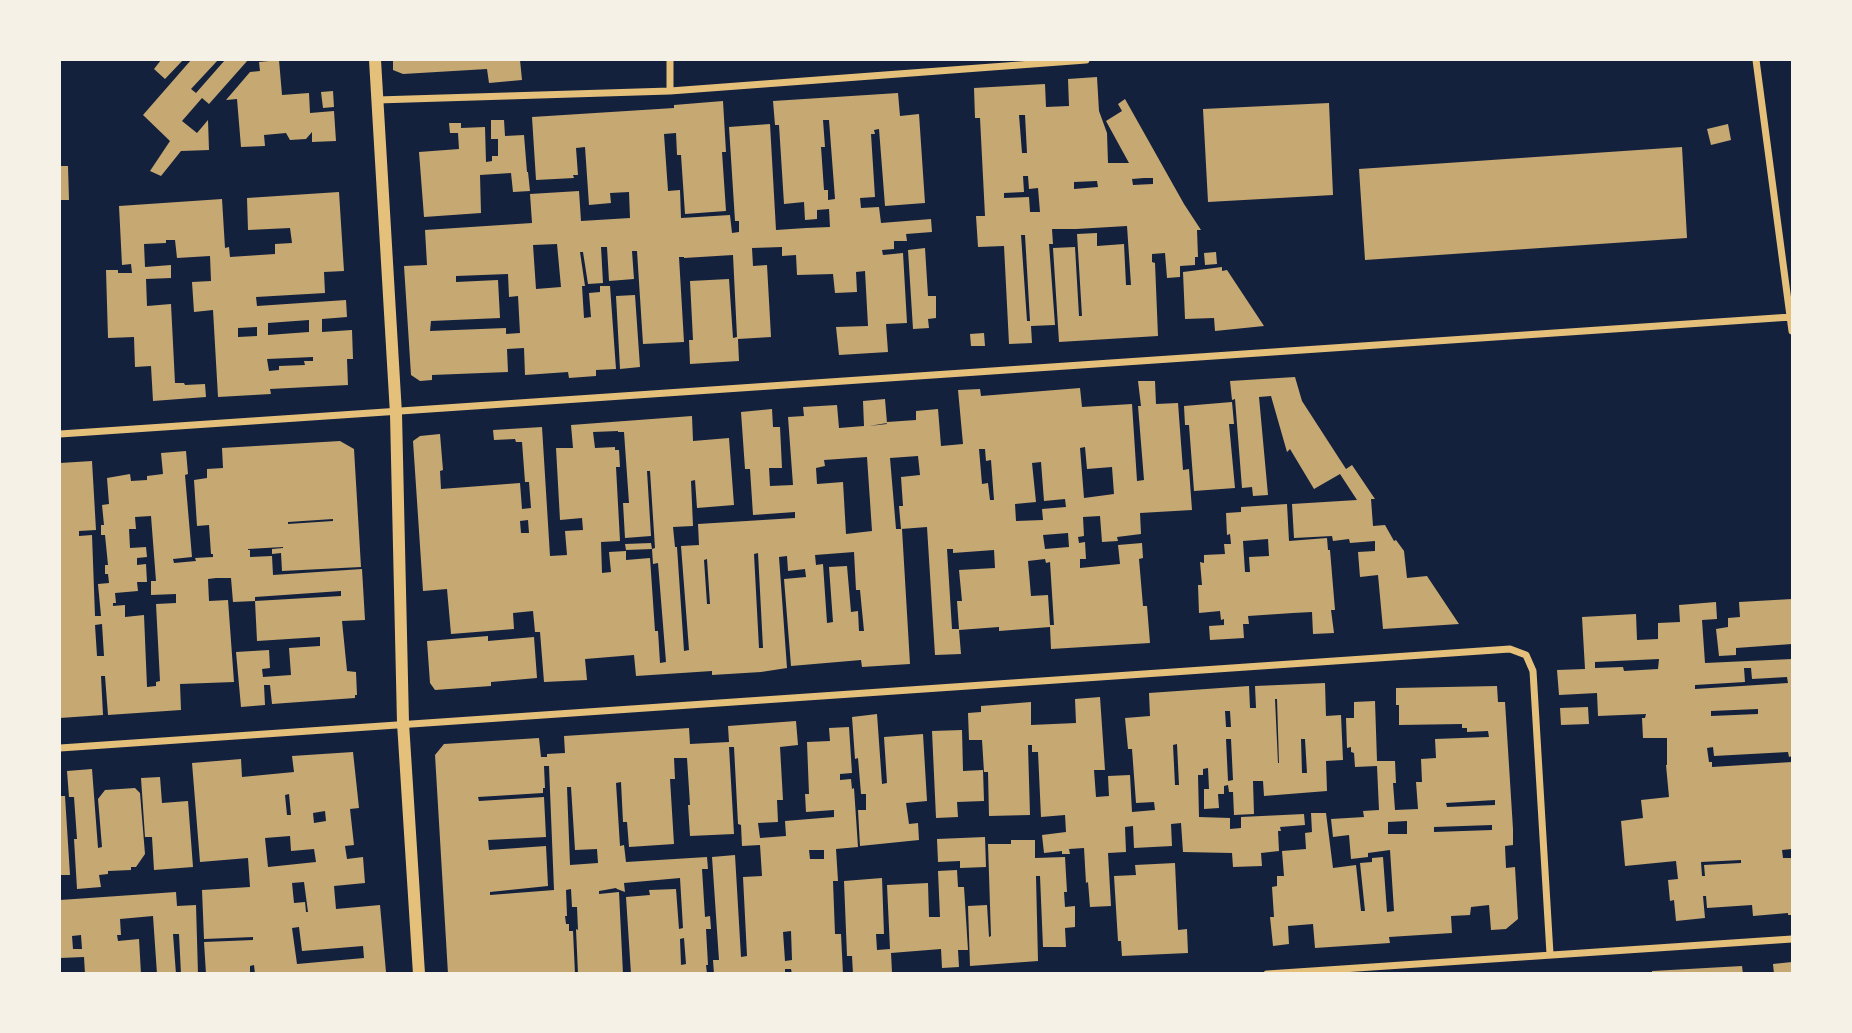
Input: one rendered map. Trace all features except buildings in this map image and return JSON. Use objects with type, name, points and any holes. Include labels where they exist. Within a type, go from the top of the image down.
[{"type":"street","points":[[374,60],[396,414],[403,723],[419,974]]},
{"type":"street","points":[[670,60],[670,91]]},
{"type":"street","points":[[980,60],[980,69]]},
{"type":"street","points":[[376,100],[670,91],[1086,60]]},
{"type":"street","points":[[1756,60],[1793,331]]},
{"type":"street","points":[[60,434],[1219,359],[1791,317]]},
{"type":"street","points":[[60,748],[1510,649],[1526,655],[1533,671],[1550,954]]},
{"type":"street","points":[[1267,974],[1793,939]]}]
